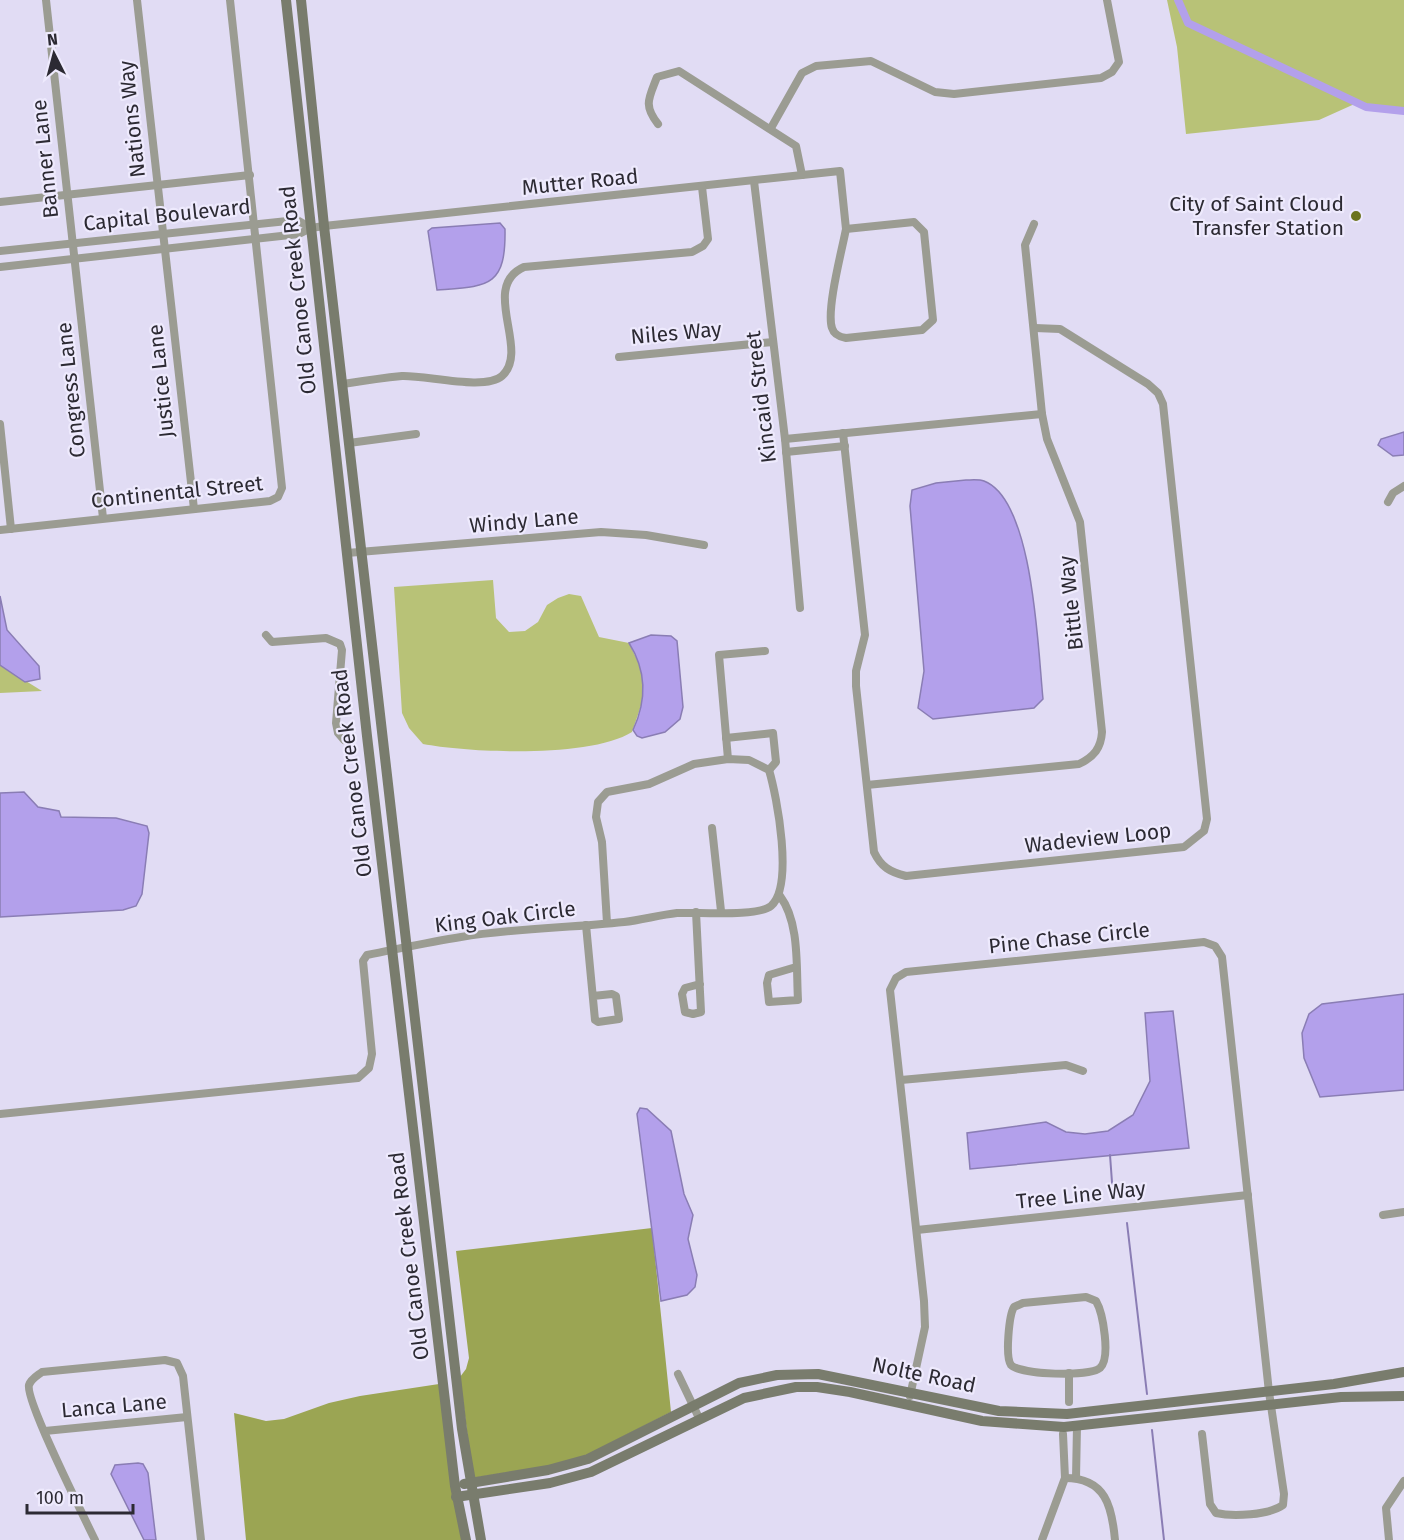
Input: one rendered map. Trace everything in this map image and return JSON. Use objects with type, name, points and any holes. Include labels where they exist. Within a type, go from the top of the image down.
[{"type":"main road","name":"Old Canoe Creek Road","points":[[286,0],[347,553],[456,1491],[466,1540]]},
{"type":"main road","name":"Old Canoe Creek Road","points":[[302,0],[324,226],[407,949],[471,1489],[481,1540]]},
{"type":"main road","points":[[410,1095],[424,1094]]},
{"type":"main road","name":"Nolte Road","points":[[1070,1426],[1130,1408],[1269,1392],[1404,1372]]},
{"type":"main road","name":"Nolte Road","points":[[471,1489],[588,1459],[739,1383],[797,1373],[830,1376],[999,1411],[1057,1414],[1070,1426],[1341,1397],[1404,1396]]},
{"type":"main road","name":"Nolte Road","points":[[456,1491],[550,1482],[591,1472],[744,1398],[796,1387],[828,1388],[972,1420],[1008,1424],[1016,1420],[1063,1420],[1068,1418],[1070,1426]]},
{"type":"main road","points":[[1057,1414],[1067,1402]]},
{"type":"main road","points":[[1067,1402],[1070,1426]]},
{"type":"street","name":"Banner Lane","points":[[46,0],[74,259]]},
{"type":"street","name":"Nations Way","points":[[137,0],[165,249]]},
{"type":"street","name":"Continental Street","points":[[0,530],[270,501],[278,496],[282,488],[230,0]]},
{"type":"street","points":[[771,128],[802,73],[816,66],[871,61],[936,92],[954,94],[1101,78],[1112,72],[1119,62],[1107,0]]},
{"type":"street","points":[[658,124],[649,112],[648,101],[657,78],[679,71],[796,146],[802,175]]},
{"type":"street","name":"Mutter Road","points":[[311,228],[840,171],[846,229]]},
{"type":"street","points":[[0,202],[250,175]]},
{"type":"street","name":"Kincaid Street","points":[[754,181],[785,439],[800,608]]},
{"type":"street","points":[[343,384],[403,376],[424,376],[451,383],[499,379],[508,370],[511,358],[505,299],[506,282],[514,272],[524,267],[692,252],[708,239],[702,187]]},
{"type":"street","name":"Capital Boulevard","points":[[0,251],[297,220],[311,228]]},
{"type":"street","points":[[914,222],[921,226],[924,232],[934,312],[933,320],[927,328],[846,338],[832,330],[830,315],[846,229],[914,222]]},
{"type":"street","name":"Bittle Way","points":[[867,785],[1079,764],[1095,753],[1101,742],[1080,522],[1047,439],[1042,414],[1025,245],[1034,224]]},
{"type":"street","name":"Capital Boulevard","points":[[0,267],[299,234],[311,228]]},
{"type":"street","name":"Justice Lane","points":[[165,249],[194,509]]},
{"type":"street","name":"Congress Lane","points":[[74,259],[103,518]]},
{"type":"street","name":"Wadeview Loop","points":[[843,433],[865,635],[856,671],[856,686],[874,852],[879,863],[891,872],[906,876],[1184,847],[1204,831],[1207,819],[1163,404],[1158,393],[1148,384],[1060,328],[1035,328]]},
{"type":"street","name":"Niles Way","points":[[619,357],[772,342]]},
{"type":"street","points":[[785,439],[1042,414]]},
{"type":"street","points":[[0,424],[11,529]]},
{"type":"street","points":[[350,443],[416,434]]},
{"type":"street","points":[[786,452],[845,446]]},
{"type":"street","points":[[1388,502],[1393,493],[1404,486]]},
{"type":"street","name":"Windy Lane","points":[[347,553],[601,532],[646,535],[704,545]]},
{"type":"street","points":[[266,635],[272,642],[326,638],[340,644],[342,651],[336,723],[338,733],[344,740]]},
{"type":"street","points":[[728,759],[719,656],[765,651]]},
{"type":"street","points":[[726,738],[773,733],[776,762],[769,770],[775,791],[784,871],[780,896],[790,910],[796,968],[798,1000],[769,1002],[767,983],[769,975],[796,968]]},
{"type":"street","name":"King Oak Circle","points":[[608,923],[602,842],[596,817],[598,802],[607,792],[649,784],[694,764],[728,759],[749,760],[769,770]]},
{"type":"street","points":[[712,828],[721,911]]},
{"type":"street","name":"King Oak Circle","points":[[0,1114],[358,1078],[369,1068],[372,1054],[363,961],[367,955],[461,937],[696,912],[756,913],[770,907],[780,896]]},
{"type":"street","points":[[696,912],[700,984],[701,1012],[693,1014],[685,1012],[682,1002],[685,988],[700,984]]},
{"type":"street","points":[[586,925],[593,996],[596,1022],[619,1019],[616,996],[593,996]]},
{"type":"street","name":"Pine Chase Circle","points":[[907,1406],[925,1327],[918,1230],[890,990],[896,978],[906,972],[1204,942],[1215,946],[1222,957],[1269,1392],[1284,1494],[1283,1505],[1276,1510],[1225,1515],[1216,1513],[1210,1503],[1202,1434]]},
{"type":"street","points":[[901,1080],[1066,1065],[1083,1071]]},
{"type":"street","name":"Tree Line Way","points":[[918,1230],[1248,1195]]},
{"type":"street","points":[[1383,1215],[1404,1212]]},
{"type":"street","points":[[1086,1297],[1096,1301],[1104,1337],[1104,1362],[1097,1370],[1067,1373],[1019,1371],[1011,1365],[1007,1358],[1008,1319],[1014,1307],[1023,1303],[1086,1297]]},
{"type":"street","points":[[95,1540],[29,1395],[29,1386],[34,1377],[42,1372],[154,1361],[177,1363],[183,1376],[201,1540]]},
{"type":"street","points":[[1067,1373],[1067,1402]]},
{"type":"street","points":[[678,1374],[690,1406],[699,1418]]},
{"type":"street","name":"Lanca Lane","points":[[45,1431],[187,1417]]},
{"type":"street","points":[[1042,1540],[1071,1478],[1070,1426]]},
{"type":"street","points":[[1070,1426],[1071,1478]]},
{"type":"street","points":[[1071,1478],[1095,1486],[1106,1497],[1112,1513],[1115,1540]]},
{"type":"street","points":[[1389,1540],[1386,1508],[1404,1481]]},
{"type":"green space","points":[[1167,0],[1404,0],[1404,111],[1394,112],[1359,102],[1319,120],[1186,134],[1177,47]]},
{"type":"green space","points":[[493,580],[496,618],[509,632],[525,631],[538,622],[547,605],[569,594],[581,596],[599,637],[629,643],[643,672],[644,697],[632,732],[613,740],[561,750],[470,750],[423,744],[409,728],[402,713],[394,587]]},
{"type":"green space","points":[[0,665],[42,691],[0,693]]},
{"type":"green space","points":[[652,1228],[671,1412],[587,1455],[547,1466],[473,1478],[460,1377],[466,1369],[469,1358],[456,1251]]},
{"type":"green space","points":[[439,1384],[462,1540],[246,1540],[234,1413],[266,1421],[284,1419],[329,1403],[360,1396]]},
{"type":"shaded area","points":[[500,223],[505,229],[502,263],[491,280],[469,287],[437,290],[428,231],[432,228]]},
{"type":"shaded area","points":[[1404,432],[1404,455],[1393,456],[1378,445],[1381,439]]},
{"type":"shaded area","points":[[984,481],[1001,494],[1014,516],[1030,580],[1043,699],[1034,708],[933,719],[918,708],[924,671],[910,506],[912,490],[936,483]]},
{"type":"shaded area","points":[[0,596],[7,630],[39,666],[40,679],[25,682],[0,665]]},
{"type":"shaded area","points":[[651,635],[671,636],[677,641],[683,707],[680,719],[665,732],[642,738],[637,736],[633,730],[641,708],[643,685],[639,664],[629,643]]},
{"type":"shaded area","points":[[24,792],[38,807],[59,811],[61,817],[116,818],[147,826],[149,833],[142,894],[136,906],[123,910],[0,917],[0,793]]},
{"type":"shaded area","points":[[1404,994],[1404,1090],[1320,1097],[1304,1058],[1302,1033],[1309,1014],[1322,1004]]},
{"type":"shaded area","points":[[1173,1011],[1189,1148],[970,1169],[967,1133],[1046,1122],[1066,1132],[1085,1134],[1108,1131],[1133,1115],[1150,1081],[1145,1013]]},
{"type":"shaded area","points":[[640,1108],[647,1109],[671,1131],[684,1194],[693,1215],[688,1239],[697,1275],[695,1287],[687,1295],[661,1301],[637,1114]]},
{"type":"shaded area","points":[[143,1464],[148,1473],[156,1540],[144,1540],[111,1474],[115,1465]]},
{"type":"waterway","points":[[1178,0],[1188,23],[1366,107],[1404,111]]},
{"type":"waterway","points":[[1110,1155],[1113,1196]]},
{"type":"waterway","points":[[1127,1223],[1147,1394]]},
{"type":"waterway","points":[[1152,1430],[1164,1540]]},
{"type":"place","name":"City of Saint Cloud Transfer Station","points":[[1356,216]]}]
